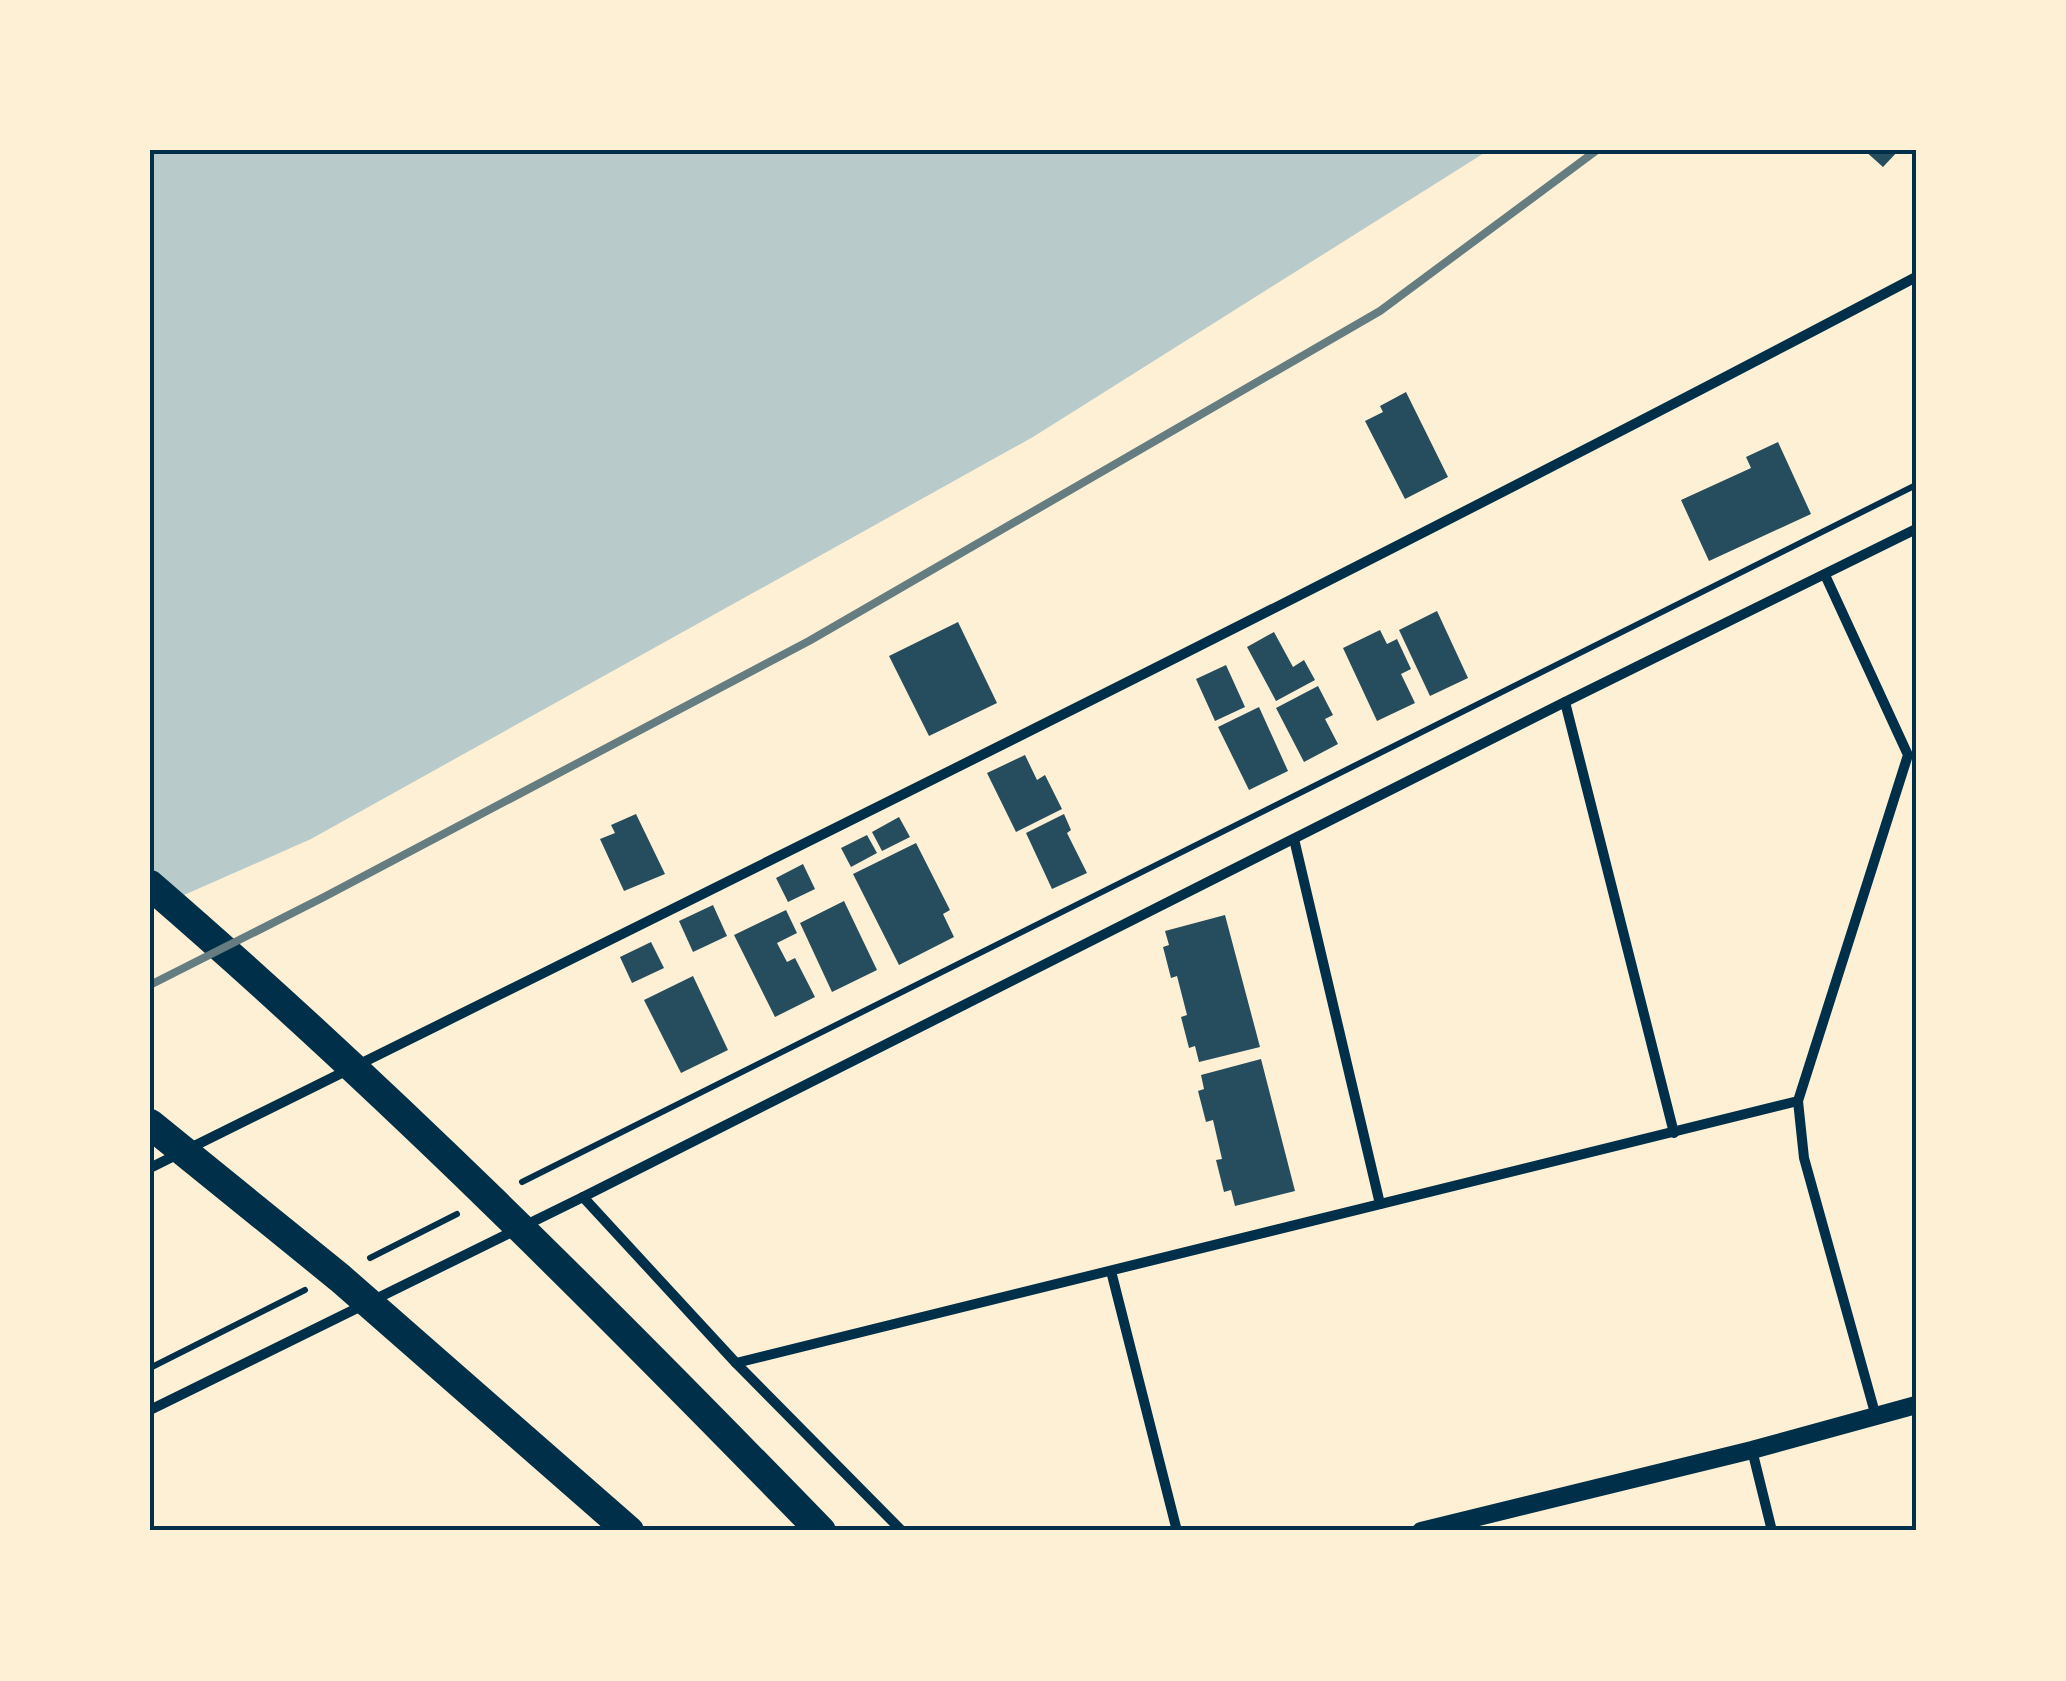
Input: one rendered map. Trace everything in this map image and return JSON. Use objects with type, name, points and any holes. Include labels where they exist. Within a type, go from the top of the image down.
[{"type":"highway","points":[[150,885],[331,1049],[489,1200],[821,1531]]},
{"type":"highway","points":[[150,1124],[340,1278],[630,1531]]},
{"type":"street","points":[[150,1168],[1658,413],[1916,277]]},
{"type":"street","points":[[150,1410],[1916,529]]},
{"type":"street","points":[[1825,574],[1908,755],[1798,1101],[1804,1158],[1876,1413]]},
{"type":"street","points":[[1565,702],[1674,1133]]},
{"type":"street","points":[[1294,839],[1380,1204]]},
{"type":"street","points":[[736,1362],[1798,1101]]},
{"type":"street","points":[[583,1197],[736,1362],[902,1531]]},
{"type":"street","points":[[1112,1271],[1177,1531]]},
{"type":"street","points":[[1421,1531],[1752,1450],[1916,1404]]},
{"type":"street","points":[[1752,1450],[1772,1531]]},
{"type":"path","points":[[508,1189],[1916,485]]},
{"type":"path","points":[[365,1260],[472,1207]]},
{"type":"path","points":[[150,1368],[311,1287]]},
{"type":"shaded area","points":[[150,150],[1489,150],[1033,437],[311,839],[150,910]]},
{"type":"building","points":[[1864,150],[1899,150],[1883,167]]},
{"type":"building","points":[[1406,392],[1448,477],[1405,499],[1365,421],[1383,412],[1380,406]]},
{"type":"building","points":[[1778,442],[1811,514],[1709,561],[1681,500],[1751,468],[1746,457]]},
{"type":"building","points":[[1437,611],[1468,678],[1430,696],[1399,630]]},
{"type":"building","points":[[958,622],[997,703],[929,736],[889,656]]},
{"type":"building","points":[[1380,630],[1387,644],[1397,639],[1411,669],[1401,674],[1415,703],[1377,721],[1343,648]]},
{"type":"building","points":[[1274,632],[1293,667],[1304,660],[1315,680],[1276,701],[1247,647]]},
{"type":"building","points":[[1226,665],[1245,707],[1215,721],[1196,679]]},
{"type":"building","points":[[1318,686],[1333,715],[1325,719],[1338,744],[1304,762],[1276,708]]},
{"type":"building","points":[[1259,707],[1288,771],[1249,790],[1218,727]]},
{"type":"building","points":[[1025,755],[1037,780],[1045,775],[1062,809],[1016,832],[987,773]]},
{"type":"building","points":[[636,814],[665,874],[624,891],[600,839],[615,833],[611,825]]},
{"type":"building","points":[[1064,814],[1071,830],[1067,833],[1087,873],[1052,889],[1026,833]]},
{"type":"building","points":[[899,817],[910,837],[882,851],[872,832]]},
{"type":"building","points":[[867,835],[877,853],[851,867],[841,848]]},
{"type":"building","points":[[916,843],[950,910],[943,914],[954,937],[899,965],[853,874]]},
{"type":"building","points":[[803,864],[815,889],[788,902],[776,878]]},
{"type":"building","points":[[844,901],[877,970],[832,992],[800,923]]},
{"type":"building","points":[[713,905],[727,936],[693,952],[679,921]]},
{"type":"building","points":[[786,910],[797,933],[777,943],[787,962],[795,958],[815,997],[775,1017],[734,935]]},
{"type":"building","points":[[1225,915],[1260,1047],[1199,1062],[1195,1046],[1189,1048],[1181,1017],[1187,1015],[1177,976],[1171,978],[1163,947],[1169,945],[1165,931]]},
{"type":"building","points":[[651,942],[664,968],[632,983],[620,957]]},
{"type":"building","points":[[693,976],[728,1050],[681,1073],[644,1000]]},
{"type":"building","points":[[1261,1059],[1295,1191],[1235,1206],[1231,1190],[1224,1192],[1216,1160],[1222,1159],[1213,1120],[1206,1122],[1198,1091],[1204,1089],[1201,1075]]},
{"type":"railway","points":[[150,985],[809,641],[1380,311],[1597,150]]}]
